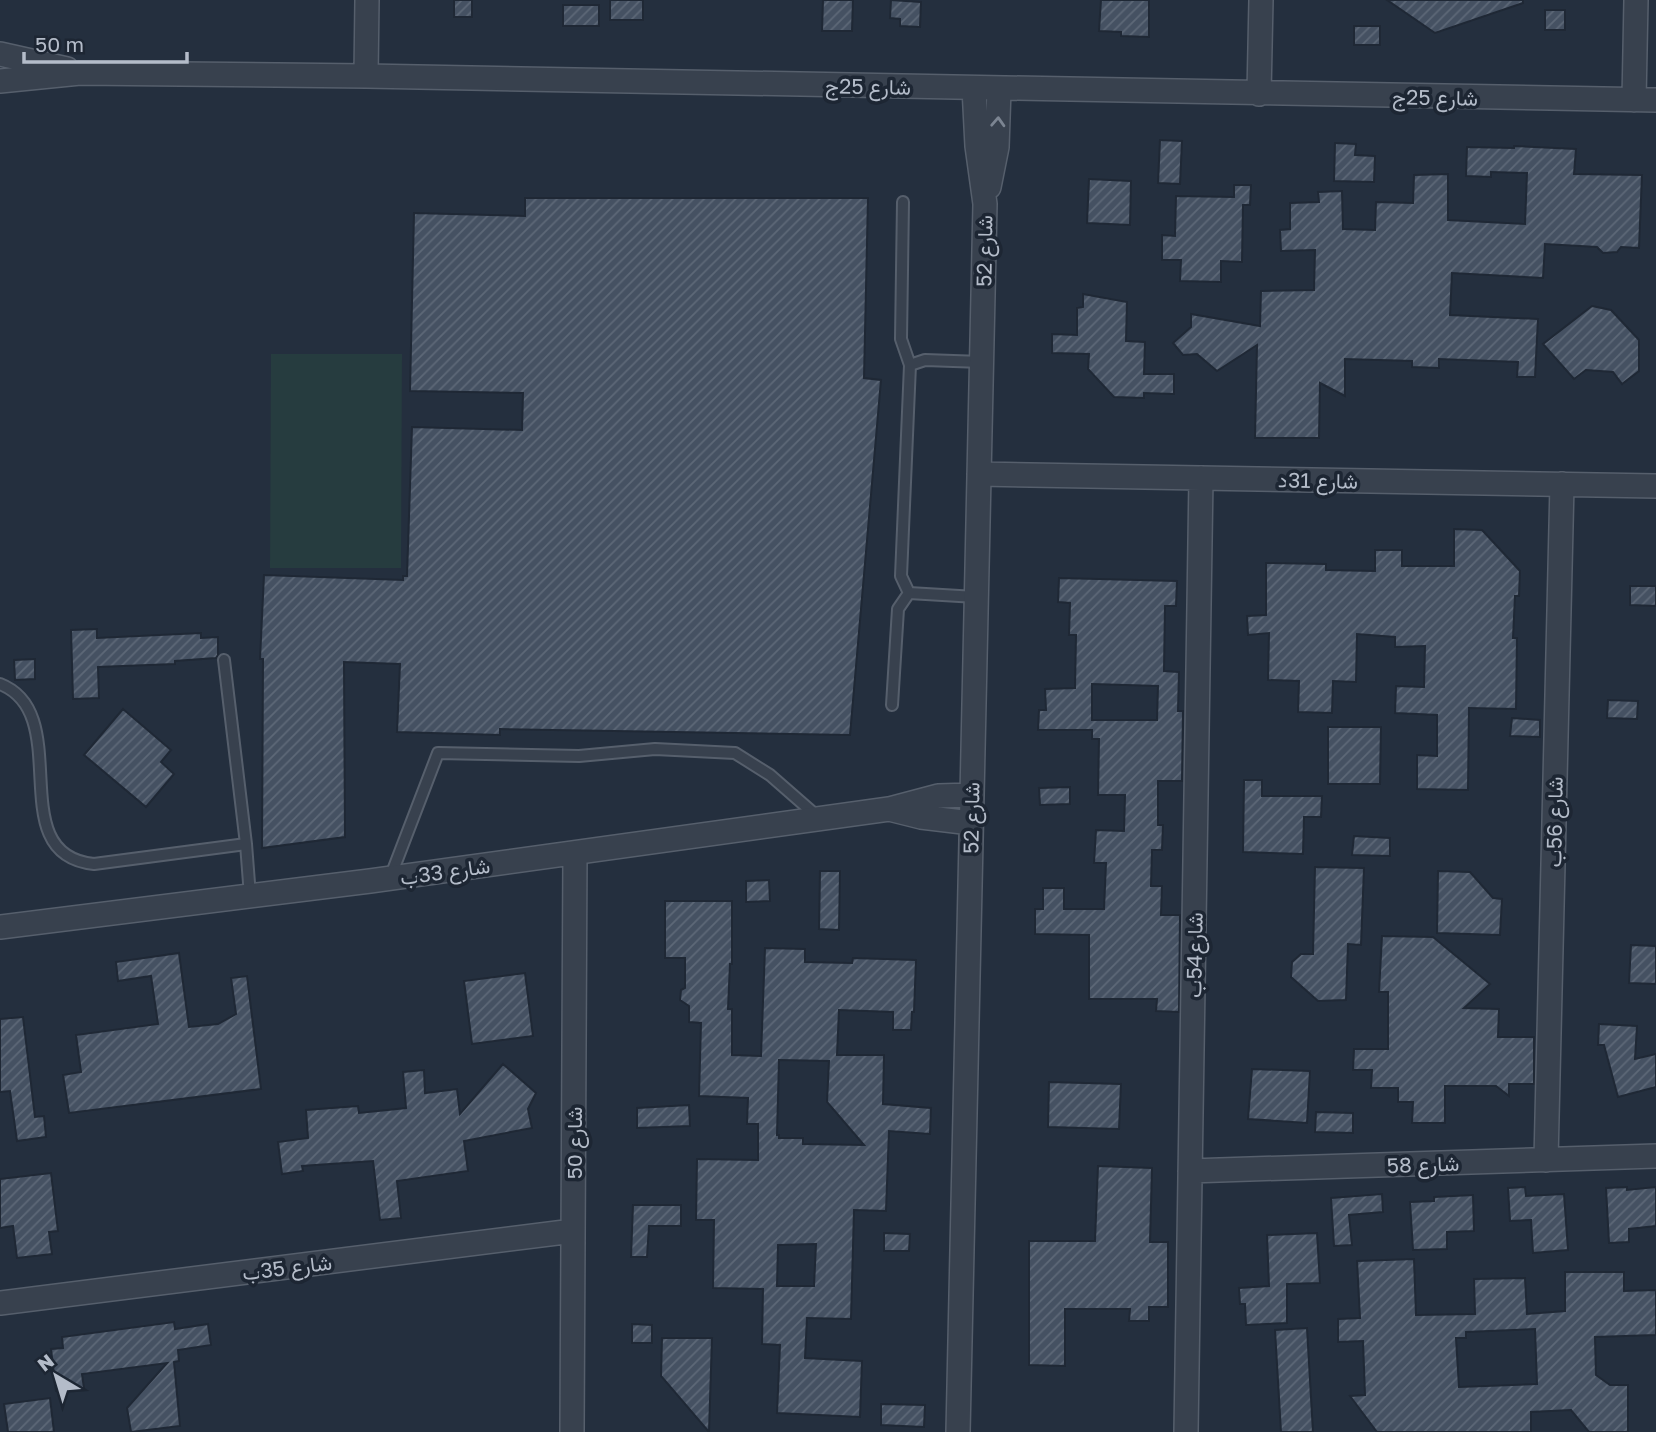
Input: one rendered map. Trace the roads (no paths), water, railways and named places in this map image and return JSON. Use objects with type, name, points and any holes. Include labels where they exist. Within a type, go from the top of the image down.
[{"type":"street","points":[[366,76],[367,0]]},
{"type":"street","points":[[1259,94],[1261,0]]},
{"type":"street","points":[[1636,0],[1645,100]]},
{"type":"street","name":"شارع 25ج","points":[[0,54],[80,73]]},
{"type":"street","name":"شارع 25ج","points":[[0,81],[80,73],[366,76],[1645,100]]},
{"type":"street","name":"شارع 52","points":[[958,1432],[985,204],[977,146],[974,88]]},
{"type":"street","name":"شارع 52","points":[[985,204],[997,147],[999,89]]},
{"type":"street","name":"شارع 31د","points":[[979,474],[1656,486]]},
{"type":"street","name":"شارع54ب","points":[[1186,1432],[1201,478]]},
{"type":"street","name":"شارع 56ب","points":[[1546,1160],[1562,484]]},
{"type":"street","name":"شارع 33ب","points":[[0,927],[575,853],[889,808],[938,796],[972,794]]},
{"type":"street","name":"شارع 33ب","points":[[889,808],[921,817],[971,824]]},
{"type":"street","name":"شارع 50","points":[[572,1432],[575,853]]},
{"type":"street","name":"شارع 58","points":[[1190,1171],[1656,1156]]},
{"type":"street","name":"شارع 35ب","points":[[0,1303],[573,1231]]},
{"type":"lane","points":[[903,202],[901,339],[910,365],[901,576],[909,593]]},
{"type":"lane","points":[[910,365],[925,360],[982,362]]},
{"type":"lane","points":[[909,593],[976,597]]},
{"type":"lane","points":[[892,705],[898,609],[909,593]]},
{"type":"lane","points":[[224,660],[250,896]]},
{"type":"lane","points":[[0,684],[15,692],[29,710],[39,821],[50,844],[69,859],[94,864],[246,844]]},
{"type":"lane","points":[[390,878],[438,753],[579,756],[655,749],[735,753],[770,775],[820,818]]}]
